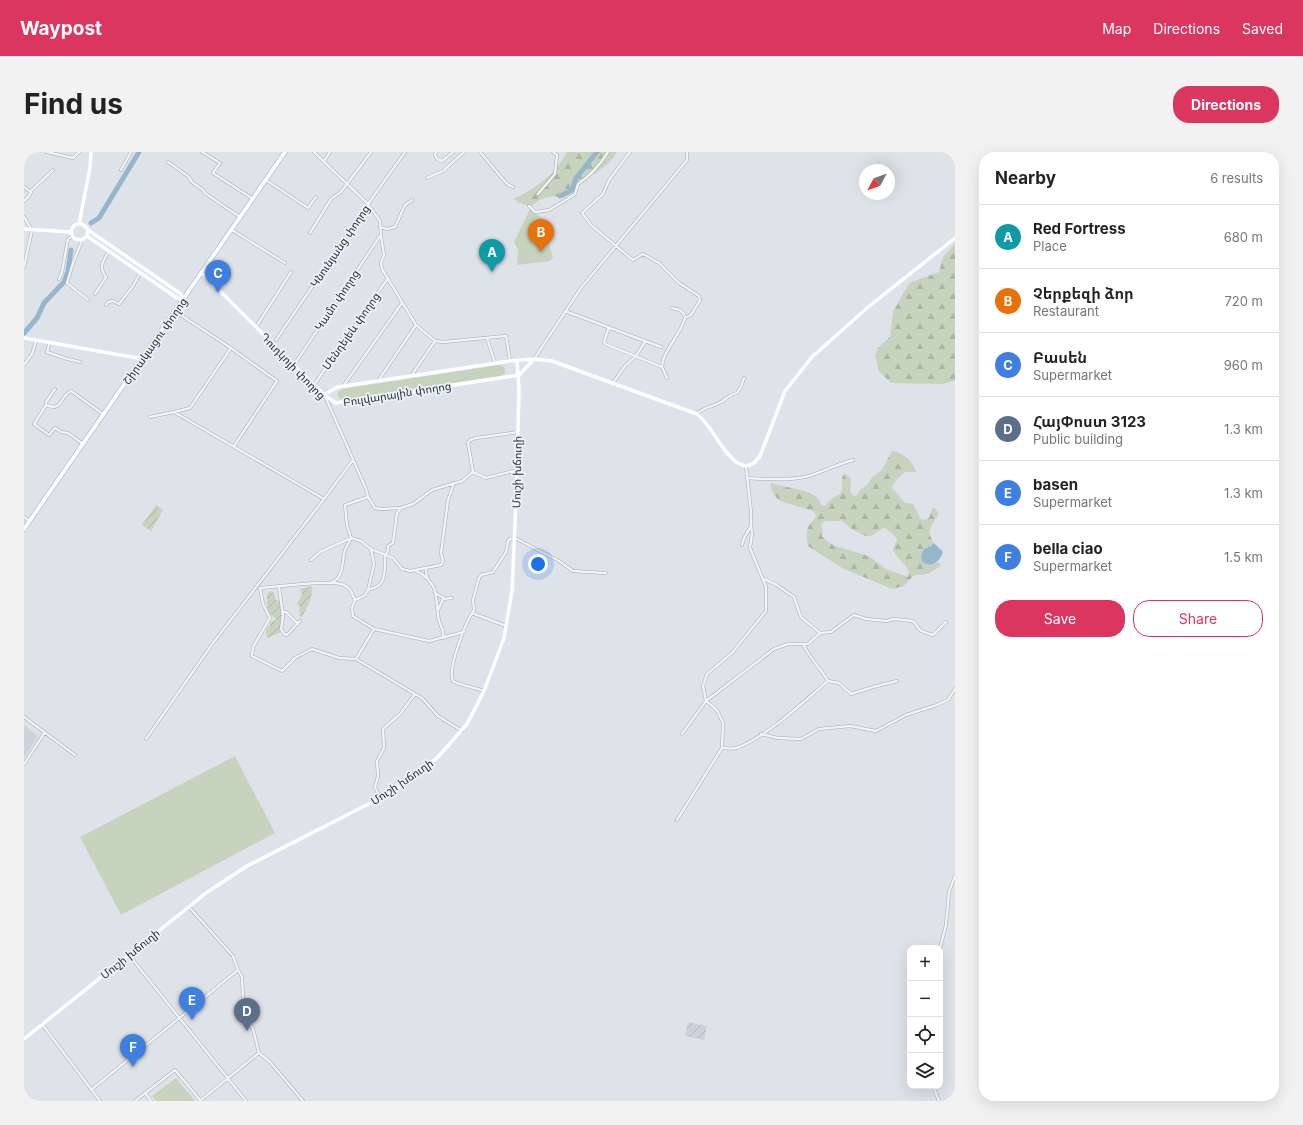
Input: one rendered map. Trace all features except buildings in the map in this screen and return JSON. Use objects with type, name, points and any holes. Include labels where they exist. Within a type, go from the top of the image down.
[{"type":"main road","name":"Շիրակացու փողոց","points":[[24,529],[103,414],[176,312],[285,152]]},
{"type":"street","points":[[48,152],[73,158],[79,152]]},
{"type":"street","points":[[79,224],[90,168],[91,152]]},
{"type":"street","points":[[121,170],[131,152]]},
{"type":"street","points":[[202,152],[220,163],[214,173],[253,199]]},
{"type":"street","points":[[314,152],[368,204],[380,221],[380,236],[384,255],[382,269],[416,325],[435,341],[443,342],[506,336],[510,361]]},
{"type":"street","points":[[324,161],[330,152]]},
{"type":"street","points":[[310,234],[331,199],[341,192],[348,184],[371,152]]},
{"type":"street","name":"Կնունյանց փողոց","points":[[276,340],[405,152]]},
{"type":"street","points":[[436,152],[435,155],[437,159],[442,161],[453,152]]},
{"type":"street","points":[[427,178],[443,171],[464,152]]},
{"type":"street","points":[[480,152],[513,188]]},
{"type":"street","points":[[538,194],[555,174],[557,155],[553,152]]},
{"type":"street","points":[[530,206],[535,212],[549,210],[575,194],[578,184],[588,178],[608,152]]},
{"type":"street","points":[[630,152],[609,180],[603,194],[582,213],[592,226],[614,246],[633,260],[643,254],[659,262],[680,283],[699,296],[700,300],[695,309],[691,315],[685,318],[663,360],[662,367],[667,378]]},
{"type":"street","points":[[519,375],[534,359],[580,288],[687,160],[687,152]]},
{"type":"street","points":[[168,162],[189,177],[192,182],[206,194],[241,217]]},
{"type":"street","points":[[24,201],[53,170]]},
{"type":"street","points":[[266,180],[308,208],[316,197]]},
{"type":"street","points":[[24,187],[31,192]]},
{"type":"street","points":[[380,227],[388,230],[395,227],[405,205],[412,200]]},
{"type":"street","points":[[24,217],[25,221],[32,230]]},
{"type":"street","points":[[59,279],[62,272],[68,239],[72,234],[74,226],[79,224],[85,225],[88,230],[181,294],[184,300]]},
{"type":"street","points":[[24,229],[72,234],[77,240],[80,240]]},
{"type":"street","points":[[24,267],[32,230]]},
{"type":"street","points":[[87,236],[88,230]]},
{"type":"street","points":[[232,230],[285,263]]},
{"type":"street","points":[[80,240],[87,236]]},
{"type":"street","points":[[87,236],[177,298],[184,300]]},
{"type":"street","name":"Կամո փողոց","points":[[293,365],[380,236]]},
{"type":"street","points":[[677,820],[722,748],[723,723],[717,710],[706,701],[703,686],[708,674],[732,653],[766,611],[766,587],[750,548],[752,533],[751,512],[746,466],[754,463],[760,456],[785,391],[812,357],[876,300],[955,238]]},
{"type":"street","points":[[80,240],[81,243],[67,284],[88,300]]},
{"type":"street","points":[[95,294],[106,277],[101,271],[101,266],[109,251]]},
{"type":"street","points":[[256,327],[291,272]]},
{"type":"street","points":[[106,305],[108,302],[113,301],[119,304],[133,286],[140,273]]},
{"type":"street","name":"Դուդկոյի փողոց","points":[[202,273],[324,395],[366,489],[368,497]]},
{"type":"street","points":[[149,279],[153,274]]},
{"type":"street","name":"Մենդելեև փողոց","points":[[314,385],[388,278]]},
{"type":"street","points":[[344,386],[402,303]]},
{"type":"street","points":[[672,308],[680,310],[684,314],[685,318]]},
{"type":"street","points":[[565,311],[661,347]]},
{"type":"street","points":[[176,312],[231,348],[277,381],[234,446]]},
{"type":"street","points":[[377,382],[416,325]]},
{"type":"street","points":[[609,327],[604,342],[605,344],[662,367]]},
{"type":"street","points":[[24,338],[49,344],[143,359]]},
{"type":"street","points":[[488,338],[496,364]]},
{"type":"street","points":[[24,365],[32,354],[36,341]]},
{"type":"street","points":[[411,377],[435,341]]},
{"type":"street","points":[[613,384],[625,366],[636,356],[645,341]]},
{"type":"street","points":[[49,344],[47,352],[80,362]]},
{"type":"street","points":[[150,417],[190,408],[231,348]]},
{"type":"street","name":"Բուլվարային փողոց","points":[[519,375],[336,403],[324,395],[337,387],[510,361],[534,359],[552,361],[697,414],[705,420],[721,445],[736,462],[746,466]]},
{"type":"street","name":"Մուշի խճուղի","points":[[24,1039],[206,893],[247,866],[380,798],[421,771],[438,757],[462,731],[484,692],[492,671],[506,626],[512,591],[518,432],[518,361]]},
{"type":"street","points":[[697,414],[700,410],[718,404],[736,393],[741,388],[744,378]]},
{"type":"street","points":[[55,389],[34,424],[49,435],[55,428],[61,432],[68,433],[83,444]]},
{"type":"street","points":[[46,405],[55,407],[58,406],[67,393],[71,391],[103,414]]},
{"type":"street","points":[[174,412],[324,499]]},
{"type":"street","points":[[473,472],[468,443],[470,440],[518,432]]},
{"type":"street","points":[[146,740],[213,643],[260,584],[353,460]]},
{"type":"street","points":[[747,478],[787,480],[808,476],[834,468],[843,462],[853,460]]},
{"type":"street","points":[[473,472],[486,478],[517,470]]},
{"type":"street","points":[[331,583],[339,577],[345,551],[351,538],[347,525],[345,506],[368,497],[375,508],[401,508],[413,504],[432,490],[462,481],[473,472]]},
{"type":"street","points":[[311,560],[320,552],[351,538],[361,541],[371,549],[393,558],[402,569],[415,570],[441,565],[441,552],[448,500],[454,483]]},
{"type":"street","points":[[368,590],[379,586],[382,579],[386,564],[385,555],[388,551],[388,546],[392,543],[397,513],[401,508]]},
{"type":"street","points":[[24,517],[30,521]]},
{"type":"street","points":[[742,545],[751,526]]},
{"type":"street","points":[[484,692],[469,686],[456,684],[453,681],[451,677],[454,657],[474,610],[473,600],[479,578],[481,575],[493,572],[506,552],[510,539],[515,538],[559,561],[573,571],[606,573]]},
{"type":"street","points":[[371,549],[374,564],[368,590],[365,595],[355,600],[352,608],[353,616],[374,629],[429,641],[464,632]]},
{"type":"street","points":[[426,568],[426,576],[428,580]]},
{"type":"street","points":[[415,570],[422,574],[435,589],[439,622],[443,629],[443,638]]},
{"type":"street","points":[[762,578],[777,585],[794,597],[801,617],[820,633]]},
{"type":"street","points":[[260,588],[331,583],[344,585],[350,590],[355,600]]},
{"type":"street","points":[[260,584],[263,604],[270,618],[253,647],[252,656],[282,671],[295,658],[312,649],[338,658],[356,659],[422,698],[438,716],[462,731]]},
{"type":"street","points":[[279,587],[282,612],[281,628],[284,634],[287,635],[300,621]]},
{"type":"street","points":[[435,593],[441,598],[452,598]]},
{"type":"street","points":[[438,610],[441,601],[445,598]]},
{"type":"street","points":[[282,612],[286,612],[298,624]]},
{"type":"street","points":[[472,613],[506,626]]},
{"type":"street","points":[[682,734],[706,701],[774,649],[788,644],[808,644],[820,633],[831,632],[854,615],[866,619],[913,621],[921,631],[933,635],[946,622]]},
{"type":"street","points":[[356,659],[374,629]]},
{"type":"street","points":[[803,644],[808,654],[828,681],[839,683],[851,694],[874,686],[897,681]]},
{"type":"street","points":[[722,748],[736,748],[761,734],[792,712],[828,681]]},
{"type":"street","points":[[761,734],[778,738],[801,739],[819,729],[850,726],[876,731],[906,715],[948,700],[955,689]]},
{"type":"street","points":[[380,798],[376,787],[378,776],[377,761],[384,748],[383,729],[400,714],[415,694]]},
{"type":"street","points":[[24,716],[75,755]]},
{"type":"street","points":[[24,764],[45,732]]},
{"type":"street","points":[[941,945],[946,925],[949,892],[955,876]]},
{"type":"street","points":[[189,907],[233,956],[242,978],[243,998],[248,1022],[253,1029],[259,1053],[270,1062],[303,1101]]},
{"type":"street","points":[[129,955],[246,1101]]},
{"type":"street","points":[[91,1090],[238,970]]},
{"type":"street","points":[[42,1024],[100,1101]]},
{"type":"street","points":[[134,1101],[175,1070],[201,1101],[259,1053]]},
{"type":"street","points":[[934,1089],[939,1101]]},
{"type":"street","points":[[145,1093],[151,1101]]},
{"type":"shaded area","points":[[24,725],[38,736],[24,758]]},
{"type":"shaded area","points":[[688,1022],[707,1026],[704,1040],[685,1036]]},
{"type":"green space","points":[[567,152],[617,152],[610,162],[596,173],[585,178],[566,197],[562,198],[554,196],[541,199],[531,206],[519,203],[514,199],[545,180],[557,167]]},
{"type":"green space","points":[[530,209],[547,222],[543,235],[549,244],[553,257],[550,261],[517,265],[518,250],[514,242]]},
{"type":"green space","points":[[955,243],[955,381],[941,384],[891,383],[879,371],[875,355],[878,348],[890,337],[893,312],[909,283],[939,272],[943,257]]},
{"type":"green space","points":[[499,365],[504,367],[505,370],[505,373],[501,376],[344,400],[339,398],[338,395],[338,392],[342,389]]},
{"type":"green space","points":[[892,451],[907,458],[913,465],[916,472],[904,473],[896,481],[892,488],[905,503],[913,504],[921,519],[925,520],[929,518],[932,509],[935,508],[939,514],[930,528],[930,535],[934,543],[931,546],[929,565],[937,562],[941,564],[928,574],[916,575],[912,577],[904,586],[892,589],[842,568],[808,546],[807,531],[816,515],[810,510],[780,501],[773,493],[771,488],[771,483],[808,492],[819,500],[821,505],[825,506],[830,500],[841,493],[842,477],[845,473],[851,479],[850,491],[852,495],[856,496],[861,489],[868,484],[872,477],[882,470]],"holes":[[[825,521],[842,521],[855,531],[868,536],[871,536],[885,528],[892,533],[897,539],[893,550],[908,570],[908,577],[886,569],[869,556],[835,546],[828,542],[822,536],[823,533],[821,524]]]},
{"type":"green space","points":[[156,505],[163,510],[151,531],[142,525]]},
{"type":"green space","points":[[312,586],[311,599],[301,618],[299,611],[300,607],[297,604],[302,595],[300,589]]},
{"type":"green space","points":[[271,591],[274,593],[276,600],[280,601],[281,603],[282,619],[280,625],[281,630],[279,633],[267,638],[266,630],[270,626],[270,622],[276,620],[276,618],[270,614],[268,608],[267,594]]},
{"type":"green space","points":[[235,756],[275,833],[121,915],[80,837]]},
{"type":"green space","points":[[176,1078],[195,1101],[156,1101],[152,1096]]},
{"type":"water","points":[[934,543],[943,552],[942,556],[934,563],[925,563],[922,561],[921,556],[924,549]]},
{"type":"waterway","points":[[91,223],[99,218],[139,152]]},
{"type":"waterway","points":[[560,196],[572,190],[576,178],[597,152]]},
{"type":"waterway","points":[[24,333],[37,318],[44,303],[64,282],[68,271],[71,250]]},
{"type":"place","name":"Չերքեզի ձոր","points":[[541,252]]},
{"type":"place","name":"Red Fortress","points":[[492,272]]},
{"type":"place","name":"Բասեն","points":[[218,293]]},
{"type":"place","name":"basen","points":[[192,1020]]},
{"type":"place","name":"ՀայՓոստ 3123","points":[[247,1031]]},
{"type":"place","name":"bella ciao","points":[[133,1067]]}]
